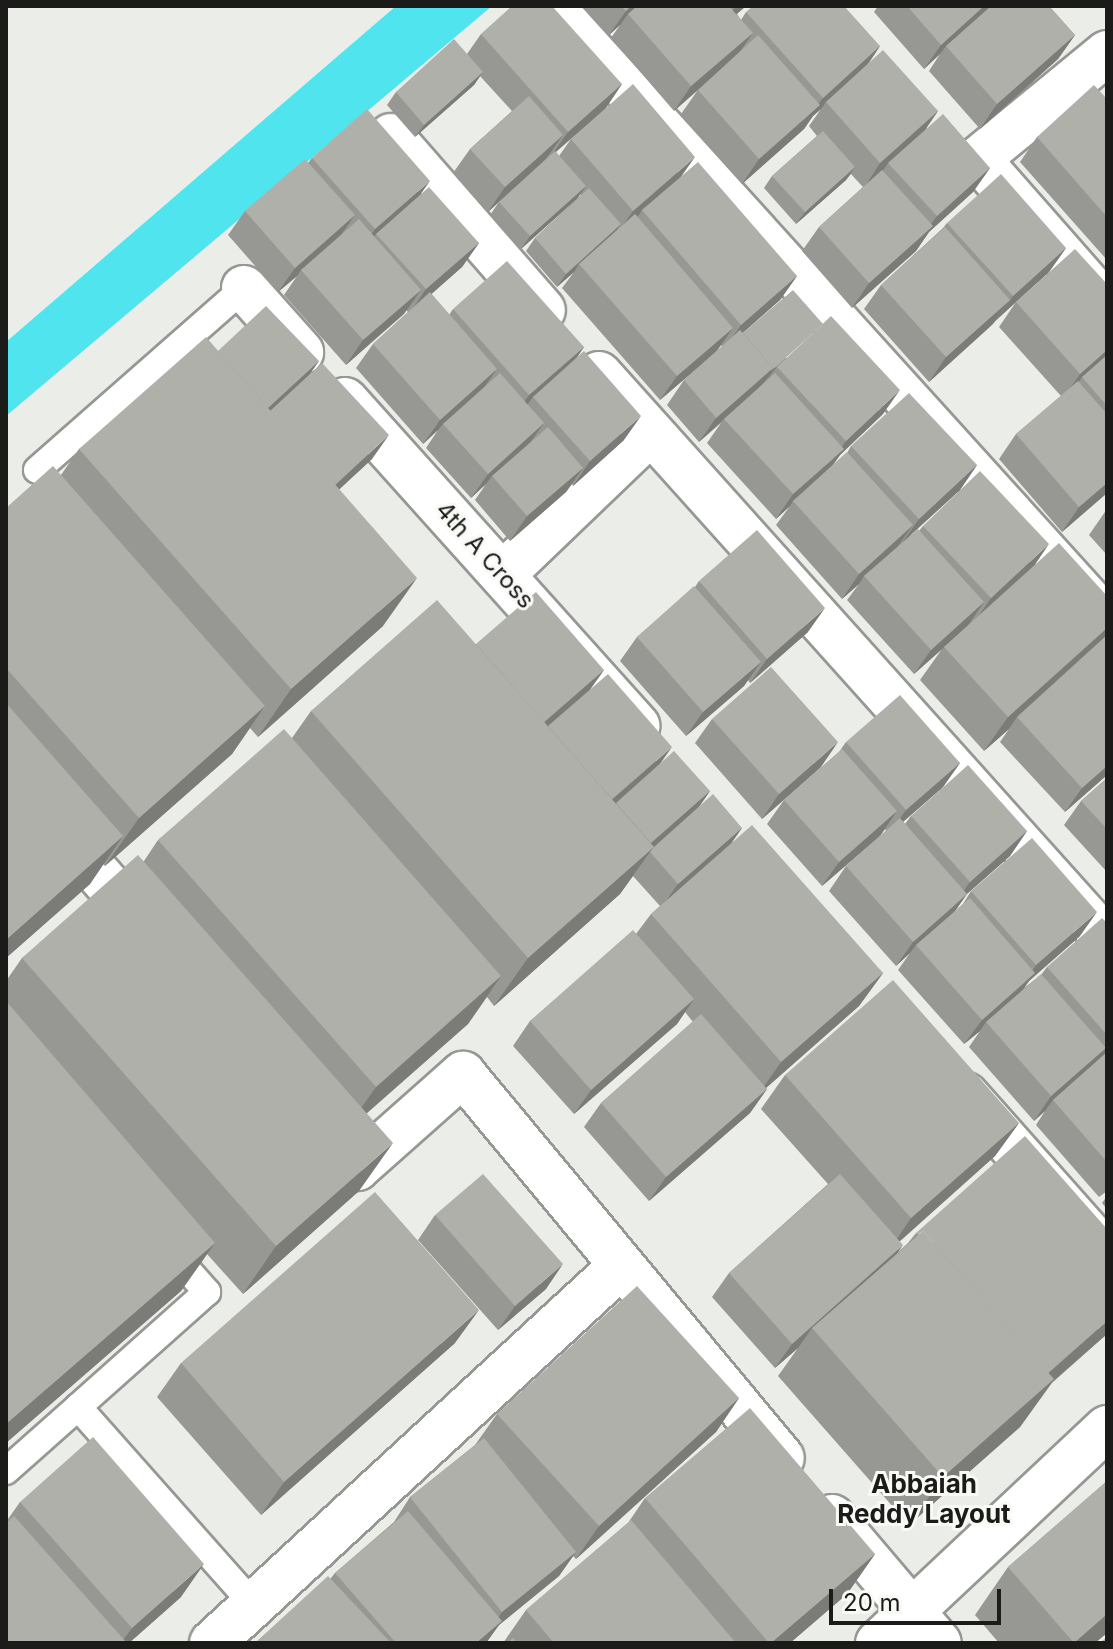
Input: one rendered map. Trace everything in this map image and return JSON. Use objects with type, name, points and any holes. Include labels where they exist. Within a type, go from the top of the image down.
[{"type":"street","points":[[551,6],[1107,620]]},
{"type":"street","points":[[978,159],[1107,53]]},
{"type":"street","points":[[946,124],[1107,306]]},
{"type":"street","points":[[389,134],[650,433],[1107,940]]},
{"type":"street","name":"4th A Cross","points":[[244,288],[662,753]]},
{"type":"street","points":[[503,574],[650,433]]},
{"type":"street","points":[[6,769],[171,957]]},
{"type":"street","points":[[937,1063],[1107,1254]]},
{"type":"street","points":[[316,1121],[357,1168],[463,1074],[925,1627]]},
{"type":"street","points":[[212,1643],[621,1266]]},
{"type":"street","points":[[878,1643],[925,1627],[1107,1428]]},
{"type":"lane","points":[[37,470],[244,288]]},
{"type":"lane","points":[[6,1471],[207,1292],[154,1232]]},
{"type":"lane","points":[[78,1407],[254,1605]]},
{"type":"water","points":[[396,6],[492,6],[6,416],[6,342]]},
{"type":"building","points":[[512,6],[552,6],[622,84],[568,132],[481,34]]},
{"type":"building","points":[[637,6],[729,6],[753,33],[691,86],[628,14]]},
{"type":"building","points":[[753,6],[844,6],[880,46],[823,98],[746,12]]},
{"type":"building","points":[[907,6],[984,6],[941,45]]},
{"type":"building","points":[[991,6],[1049,6],[1075,35],[997,104],[946,46]]},
{"type":"building","points":[[758,35],[820,105],[759,159],[698,90]]},
{"type":"building","points":[[454,39],[483,72],[424,125],[396,92]]},
{"type":"building","points":[[883,50],[938,111],[880,163],[826,102]]},
{"type":"building","points":[[633,84],[695,157],[633,211],[571,139]]},
{"type":"building","points":[[1094,85],[1107,99],[1107,217],[1037,137]]},
{"type":"building","points":[[529,96],[563,135],[505,187],[470,149]]},
{"type":"building","points":[[367,109],[430,181],[375,229],[312,158]]},
{"type":"building","points":[[943,114],[990,168],[937,216],[888,163]]},
{"type":"building","points":[[823,131],[855,167],[805,212],[772,176]]},
{"type":"building","points":[[555,151],[586,186],[530,236],[499,202]]},
{"type":"building","points":[[305,159],[355,215],[295,268],[245,211]]},
{"type":"building","points":[[698,162],[797,276],[741,325],[642,210]]},
{"type":"building","points":[[882,170],[933,226],[869,283],[819,227]]},
{"type":"building","points":[[1001,174],[1066,248],[1013,296],[947,223]]},
{"type":"building","points":[[429,187],[479,243],[426,289],[376,234]]},
{"type":"building","points":[[589,188],[621,224],[566,274],[535,238]]},
{"type":"building","points":[[635,214],[733,328],[677,376],[579,264]]},
{"type":"building","points":[[359,219],[421,290],[363,340],[301,270]]},
{"type":"building","points":[[945,227],[1010,300],[946,357],[881,285]]},
{"type":"building","points":[[1075,249],[1107,284],[1107,350],[1080,374],[1016,302]]},
{"type":"building","points":[[507,261],[584,347],[529,395],[453,309]]},
{"type":"building","points":[[793,290],[823,324],[771,371],[773,368],[743,333]]},
{"type":"building","points":[[430,292],[497,369],[440,420],[373,344]]},
{"type":"building","points":[[266,306],[319,361],[268,408],[218,351]]},
{"type":"building","points":[[831,316],[900,390],[846,441],[777,367]]},
{"type":"building","points":[[740,330],[773,368],[716,418],[684,380]]},
{"type":"building","points":[[206,337],[417,578],[291,689],[79,449]]},
{"type":"building","points":[[584,351],[641,416],[590,461],[533,397]]},
{"type":"building","points":[[1107,355],[1107,406],[1082,377]]},
{"type":"building","points":[[322,363],[389,435],[335,485],[270,411]]},
{"type":"building","points":[[500,373],[544,423],[488,474],[443,424]]},
{"type":"building","points":[[775,373],[844,449],[793,494],[724,419]]},
{"type":"building","points":[[1078,381],[1107,414],[1107,483],[1079,507],[1016,434]]},
{"type":"building","points":[[909,393],[977,465],[919,519],[851,446]]},
{"type":"building","points":[[548,427],[583,468],[527,516],[492,476]]},
{"type":"building","points":[[847,452],[913,525],[859,574],[793,501]]},
{"type":"building","points":[[53,466],[265,706],[139,818],[6,668],[6,508]]},
{"type":"building","points":[[980,471],[1049,544],[991,598],[923,526]]},
{"type":"building","points":[[918,529],[984,602],[931,650],[864,576]]},
{"type":"building","points":[[757,530],[825,608],[767,659],[699,581]]},
{"type":"building","points":[[1059,543],[1107,596],[1107,628],[1008,717],[944,647]]},
{"type":"building","points":[[694,586],[761,662],[703,712],[637,637]]},
{"type":"building","points":[[536,592],[604,670],[544,722],[476,644]]},
{"type":"building","points":[[437,600],[654,847],[528,958],[311,711]]},
{"type":"building","points":[[1107,635],[1107,766],[1082,788],[1017,717]]},
{"type":"building","points":[[771,667],[838,742],[779,794],[712,719]]},
{"type":"building","points":[[608,674],[672,747],[612,799],[548,726]]},
{"type":"building","points":[[900,695],[960,763],[906,810],[846,742]]},
{"type":"building","points":[[6,703],[123,836],[7,939],[6,938]]},
{"type":"building","points":[[284,729],[501,976],[376,1087],[158,840]]},
{"type":"building","points":[[842,749],[897,811],[839,862],[784,800]]},
{"type":"building","points":[[674,751],[710,791],[651,843],[616,803]]},
{"type":"building","points":[[968,765],[1027,831],[970,882],[911,816]]},
{"type":"building","points":[[1107,778],[1107,829],[1081,801]]},
{"type":"building","points":[[713,794],[742,828],[678,884],[650,852]]},
{"type":"building","points":[[900,818],[967,894],[913,942],[846,866]]},
{"type":"building","points":[[752,825],[883,973],[781,1062],[651,914]]},
{"type":"building","points":[[1032,838],[1097,912],[1036,965],[971,891]]},
{"type":"building","points":[[138,855],[393,1143],[276,1246],[22,958]]},
{"type":"building","points":[[970,898],[1035,973],[982,1020],[916,945]]},
{"type":"building","points":[[1102,918],[1107,923],[1107,1035],[1047,967]]},
{"type":"building","points":[[633,930],[694,999],[591,1090],[530,1021]]},
{"type":"building","points":[[1041,974],[1106,1048],[1051,1096],[986,1022]]},
{"type":"building","points":[[893,980],[1019,1123],[911,1218],[785,1075]]},
{"type":"building","points":[[6,1001],[215,1243],[6,1424]]},
{"type":"building","points":[[701,1014],[767,1089],[666,1177],[601,1103]]},
{"type":"building","points":[[1107,1052],[1107,1162],[1053,1100]]},
{"type":"building","points":[[1025,1136],[1107,1229],[1107,1321],[1048,1373],[923,1231],[918,1235],[916,1233]]},
{"type":"building","points":[[483,1174],[563,1264],[515,1306],[435,1215]]},
{"type":"building","points":[[840,1174],[903,1245],[792,1344],[729,1273]]},
{"type":"building","points":[[375,1192],[479,1310],[284,1482],[181,1363]]},
{"type":"building","points":[[923,1231],[1054,1379],[943,1477],[812,1328]]},
{"type":"building","points":[[637,1286],[739,1398],[599,1526],[497,1414]]},
{"type":"building","points":[[750,1408],[875,1554],[771,1643],[645,1498]]},
{"type":"building","points":[[93,1437],[204,1564],[132,1628],[20,1502]]},
{"type":"building","points":[[484,1438],[576,1552],[502,1612],[410,1497]]},
{"type":"building","points":[[1107,1481],[1107,1614],[1074,1643],[1008,1567]]},
{"type":"building","points":[[408,1511],[502,1621],[476,1643],[396,1643],[335,1573]]},
{"type":"building","points":[[14,1516],[127,1643],[6,1643],[6,1523]]},
{"type":"building","points":[[631,1520],[736,1643],[554,1643],[526,1610]]},
{"type":"building","points":[[328,1576],[391,1643],[255,1643]]},
{"type":"district","name":"Abbaiah Reddy Layout","points":[[924,1499]]}]
